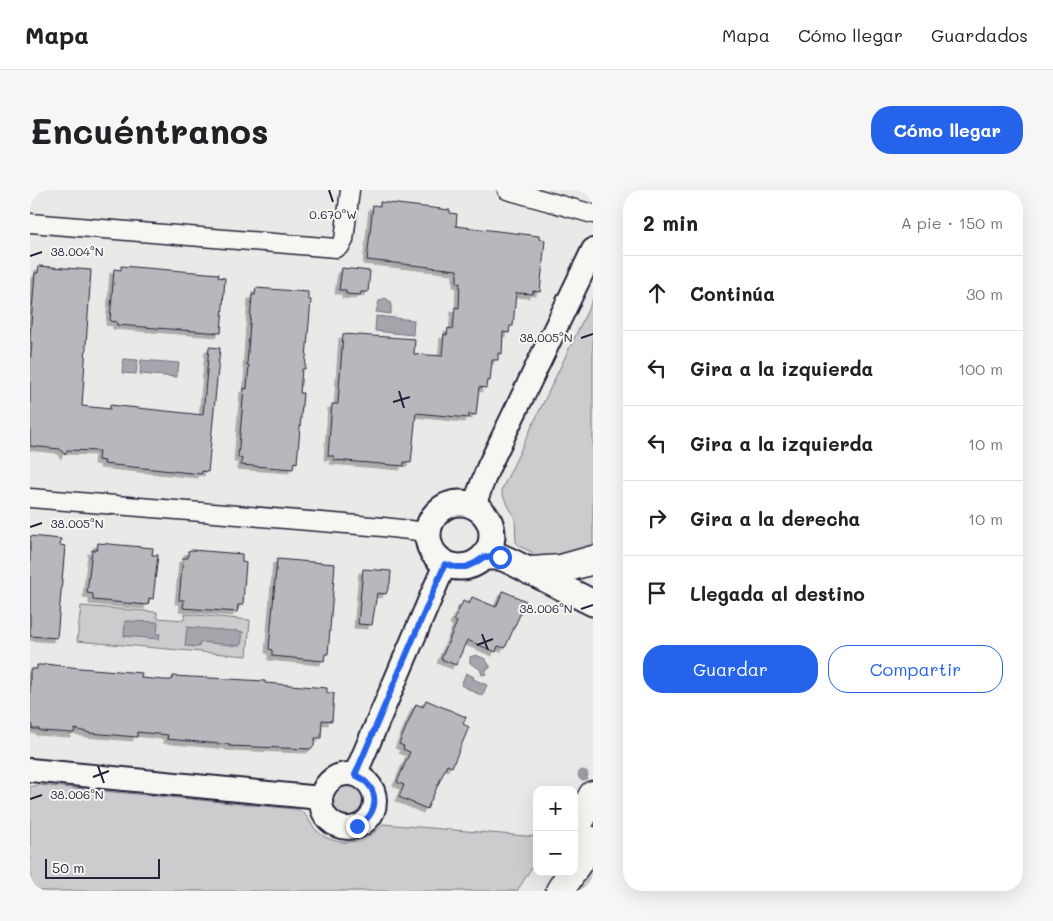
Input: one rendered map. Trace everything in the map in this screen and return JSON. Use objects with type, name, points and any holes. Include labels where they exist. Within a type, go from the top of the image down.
[{"type":"highway","points":[[522,566],[561,569],[593,560]]},
{"type":"highway","points":[[575,831],[593,795]]},
{"type":"highway","points":[[578,862],[593,841]]},
{"type":"highway","points":[[544,891],[552,876]]},
{"type":"highway","points":[[560,891],[569,876]]},
{"type":"main road","points":[[459,502],[474,505],[483,511],[489,519],[492,529],[488,548],[475,563],[466,567],[455,567],[445,564],[432,551],[428,542],[427,532],[430,523],[435,513],[443,506],[459,502]]},
{"type":"main road","points":[[488,548],[500,557],[522,566],[593,603]]},
{"type":"street","points":[[30,224],[336,248],[341,246],[344,240],[350,190]]},
{"type":"street","points":[[507,190],[593,214]]},
{"type":"street","points":[[474,505],[488,468],[593,250]]},
{"type":"street","points":[[30,498],[427,532]]},
{"type":"street","points":[[355,775],[445,564]]},
{"type":"street","points":[[30,770],[321,798]]},
{"type":"street","points":[[339,775],[355,775],[369,784],[374,800],[373,808],[364,822],[348,828],[331,822],[325,816],[321,807],[321,798],[323,791],[332,779],[339,775]]},
{"type":"shaded area","points":[[385,298],[391,302],[391,314],[376,312],[379,301]]},
{"type":"shaded area","points":[[593,299],[593,549],[567,556],[530,557],[532,552],[521,547],[516,542],[515,518],[502,494],[502,489]]},
{"type":"shaded area","points":[[376,316],[414,320],[413,335],[375,331]]},
{"type":"shaded area","points":[[123,359],[138,360],[136,374],[122,373]]},
{"type":"shaded area","points":[[141,360],[179,363],[177,377],[140,374]]},
{"type":"shaded area","points":[[81,606],[157,612],[157,618],[184,620],[185,614],[250,620],[247,656],[77,641]]},
{"type":"shaded area","points":[[125,621],[158,622],[157,634],[160,634],[159,639],[124,636]]},
{"type":"shaded area","points":[[187,627],[243,632],[241,645],[232,646],[200,642],[199,647],[185,646]]},
{"type":"shaded area","points":[[476,655],[485,659],[490,666],[490,668],[486,669],[486,674],[482,675],[480,669],[470,663],[470,657]]},
{"type":"shaded area","points":[[466,673],[474,677],[473,679],[487,685],[482,696],[461,685]]},
{"type":"shaded area","points":[[347,783],[354,784],[360,788],[364,794],[364,808],[360,814],[354,818],[347,819],[340,818],[334,814],[330,808],[329,801],[330,794],[334,788],[340,784]]},
{"type":"shaded area","points":[[39,785],[296,809],[300,810],[317,831],[325,837],[342,842],[360,840],[369,836],[383,824],[533,837],[533,865],[517,891],[30,891],[30,787]]},
{"type":"shaded area","points":[[593,862],[593,891],[575,891]]},
{"type":"building","points":[[380,202],[450,210],[450,213],[457,214],[456,226],[539,236],[539,239],[545,240],[540,292],[533,291],[533,294],[516,293],[513,326],[510,326],[509,333],[503,332],[502,354],[498,353],[498,360],[492,360],[490,381],[487,380],[486,388],[479,387],[476,415],[469,414],[469,418],[416,413],[411,463],[404,462],[404,466],[334,460],[334,456],[328,456],[332,404],[338,404],[343,334],[415,339],[414,354],[442,356],[444,334],[447,335],[448,328],[453,329],[455,307],[459,308],[460,283],[457,283],[457,270],[367,260],[373,205],[380,206]]},
{"type":"building","points":[[39,266],[91,270],[82,406],[110,409],[110,405],[203,415],[209,347],[220,348],[208,472],[202,471],[201,474],[104,464],[105,461],[98,460],[99,451],[67,450],[65,455],[60,449],[30,446],[30,363],[32,343],[30,342],[30,336],[35,273],[38,273]]},
{"type":"building","points":[[121,266],[219,274],[218,277],[225,278],[221,333],[117,325],[117,322],[110,321],[114,269],[121,270]]},
{"type":"building","points":[[342,268],[370,271],[368,292],[361,292],[360,295],[346,294],[346,290],[339,290]]},
{"type":"building","points":[[256,288],[308,292],[308,299],[311,300],[305,369],[302,369],[300,393],[303,393],[297,463],[294,462],[293,469],[241,465],[242,458],[238,458],[244,388],[247,389],[252,295],[255,295]]},
{"type":"building","points":[[30,536],[61,539],[60,545],[65,546],[57,638],[30,636]]},
{"type":"building","points":[[98,543],[153,548],[152,555],[158,555],[153,599],[149,598],[148,605],[93,600],[93,594],[87,593],[92,550],[97,550]]},
{"type":"building","points":[[188,551],[242,554],[242,562],[246,563],[243,605],[238,605],[237,612],[183,608],[184,600],[179,600],[183,558],[188,558]]},
{"type":"building","points":[[277,559],[335,564],[328,654],[325,654],[324,661],[272,656],[272,650],[269,649]]},
{"type":"building","points":[[363,569],[391,571],[390,583],[386,594],[377,593],[372,625],[358,624]]},
{"type":"building","points":[[503,591],[526,601],[505,648],[498,646],[496,652],[467,640],[456,665],[441,659],[457,622],[454,620],[463,601],[469,604],[472,597],[496,607]]},
{"type":"building","points":[[45,664],[142,673],[141,678],[164,680],[172,680],[173,676],[265,681],[265,683],[327,688],[327,693],[334,693],[332,721],[322,720],[321,738],[315,738],[314,746],[310,749],[229,746],[167,739],[168,735],[137,732],[137,737],[90,733],[75,729],[74,733],[40,731],[39,729],[32,729],[32,724],[30,724],[30,669],[37,669],[37,665]]},
{"type":"building","points":[[426,700],[466,717],[463,724],[469,727],[452,767],[447,765],[427,809],[399,797],[404,785],[397,782],[410,752],[403,749],[404,746],[399,744],[416,704],[423,707]]},
{"type":"route","points":[[357,826],[370,816],[374,800],[369,784],[355,775],[445,564],[455,567],[466,567],[484,557],[500,557]]}]
